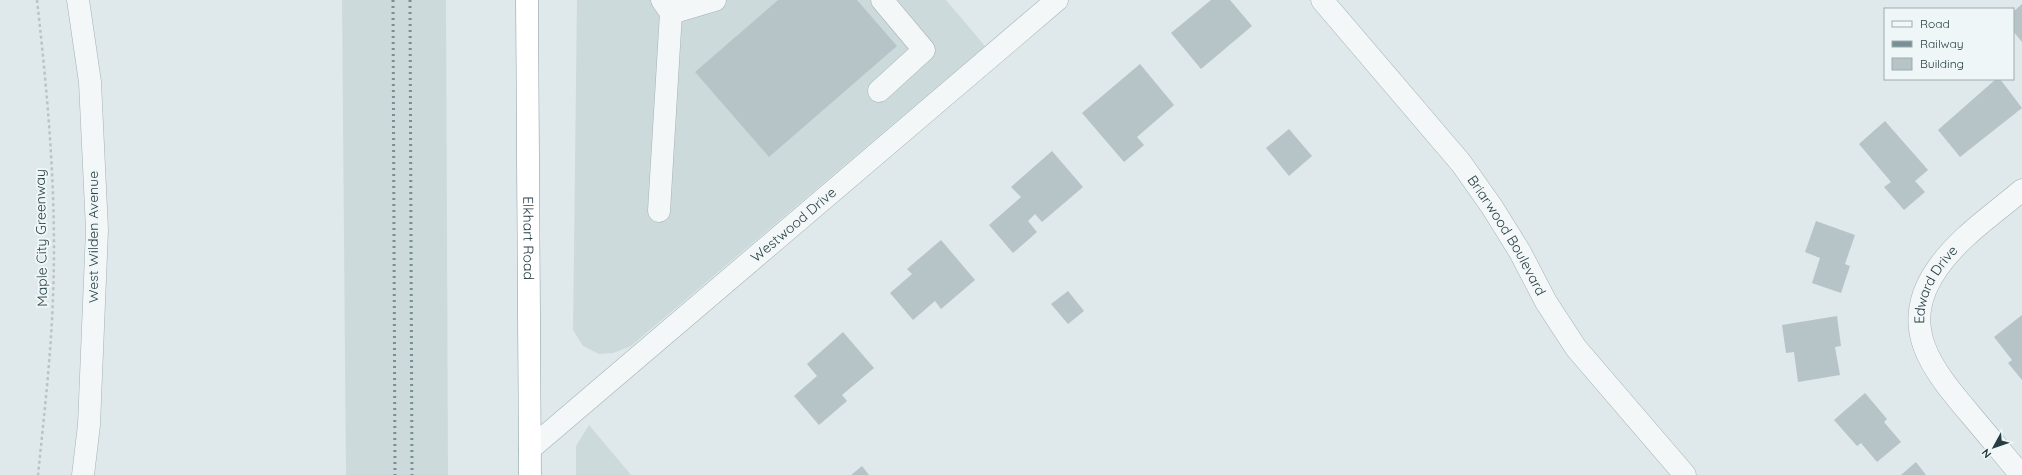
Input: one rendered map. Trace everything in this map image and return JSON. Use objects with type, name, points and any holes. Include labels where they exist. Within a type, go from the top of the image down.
[{"type":"highway","name":"Elkhart Road","points":[[527,0],[530,475]]},
{"type":"street","name":"West Wilden Avenue","points":[[78,0],[90,82],[97,230],[89,425],[83,475]]},
{"type":"street","points":[[659,211],[667,7],[715,0]]},
{"type":"street","points":[[879,91],[924,50],[882,0]]},
{"type":"street","name":"Westwood Drive","points":[[530,449],[1057,0]]},
{"type":"street","name":"Briarwood Boulevard","points":[[1322,0],[1461,163],[1492,207],[1520,252],[1546,302],[1576,348],[1685,475]]},
{"type":"street","name":"Edward Drive","points":[[2021,475],[1942,381],[1929,361],[1921,338],[1920,317],[1922,300],[1937,269],[1961,242],[2022,190]]},
{"type":"path","name":"Maple City Greenway","points":[[37,0],[48,95],[54,238],[53,296],[49,368],[38,475]]},
{"type":"shaded area","points":[[342,0],[446,0],[448,475],[346,475]]},
{"type":"shaded area","points":[[577,0],[946,0],[985,46],[631,346],[613,353],[599,354],[583,346],[573,330]]},
{"type":"shaded area","points":[[589,425],[631,475],[576,475],[576,446]]},
{"type":"building","points":[[778,0],[857,0],[897,46],[769,157],[695,72]]},
{"type":"building","points":[[1211,0],[1230,0],[1252,26],[1201,69],[1171,33]]},
{"type":"building","points":[[2022,4],[2022,42],[2014,32],[2014,11]]},
{"type":"building","points":[[1140,64],[1174,105],[1137,137],[1144,145],[1124,162],[1082,113]]},
{"type":"building","points":[[1995,80],[2001,80],[2022,108],[1960,157],[1938,130]]},
{"type":"building","points":[[1885,121],[1928,170],[1915,181],[1925,192],[1904,210],[1884,187],[1891,182],[1859,144]]},
{"type":"building","points":[[1289,129],[1312,156],[1289,176],[1266,148]]},
{"type":"building","points":[[1052,151],[1083,187],[1042,222],[1035,214],[1028,221],[1037,232],[1013,253],[989,225],[1021,197],[1011,187]]},
{"type":"building","points":[[1816,221],[1855,235],[1845,264],[1850,266],[1841,293],[1812,283],[1820,258],[1805,252]]},
{"type":"building","points":[[941,240],[975,280],[941,309],[935,301],[913,320],[890,293],[912,274],[907,269]]},
{"type":"building","points":[[1068,291],[1084,311],[1068,324],[1051,304]]},
{"type":"building","points":[[2022,315],[2022,380],[2008,363],[2012,360],[1994,337]]},
{"type":"building","points":[[1837,316],[1841,346],[1835,347],[1840,375],[1798,382],[1794,352],[1786,353],[1782,325]]},
{"type":"building","points":[[843,332],[874,368],[842,395],[847,401],[819,425],[794,396],[817,376],[807,364]]},
{"type":"building","points":[[1865,393],[1887,419],[1884,422],[1901,442],[1877,462],[1861,443],[1857,446],[1834,420]]},
{"type":"building","points":[[1916,462],[1926,475],[1901,475]]},
{"type":"building","points":[[862,466],[869,475],[851,475]]},
{"type":"railway","points":[[393,0],[395,475]]},
{"type":"railway","points":[[410,0],[412,475]]}]
